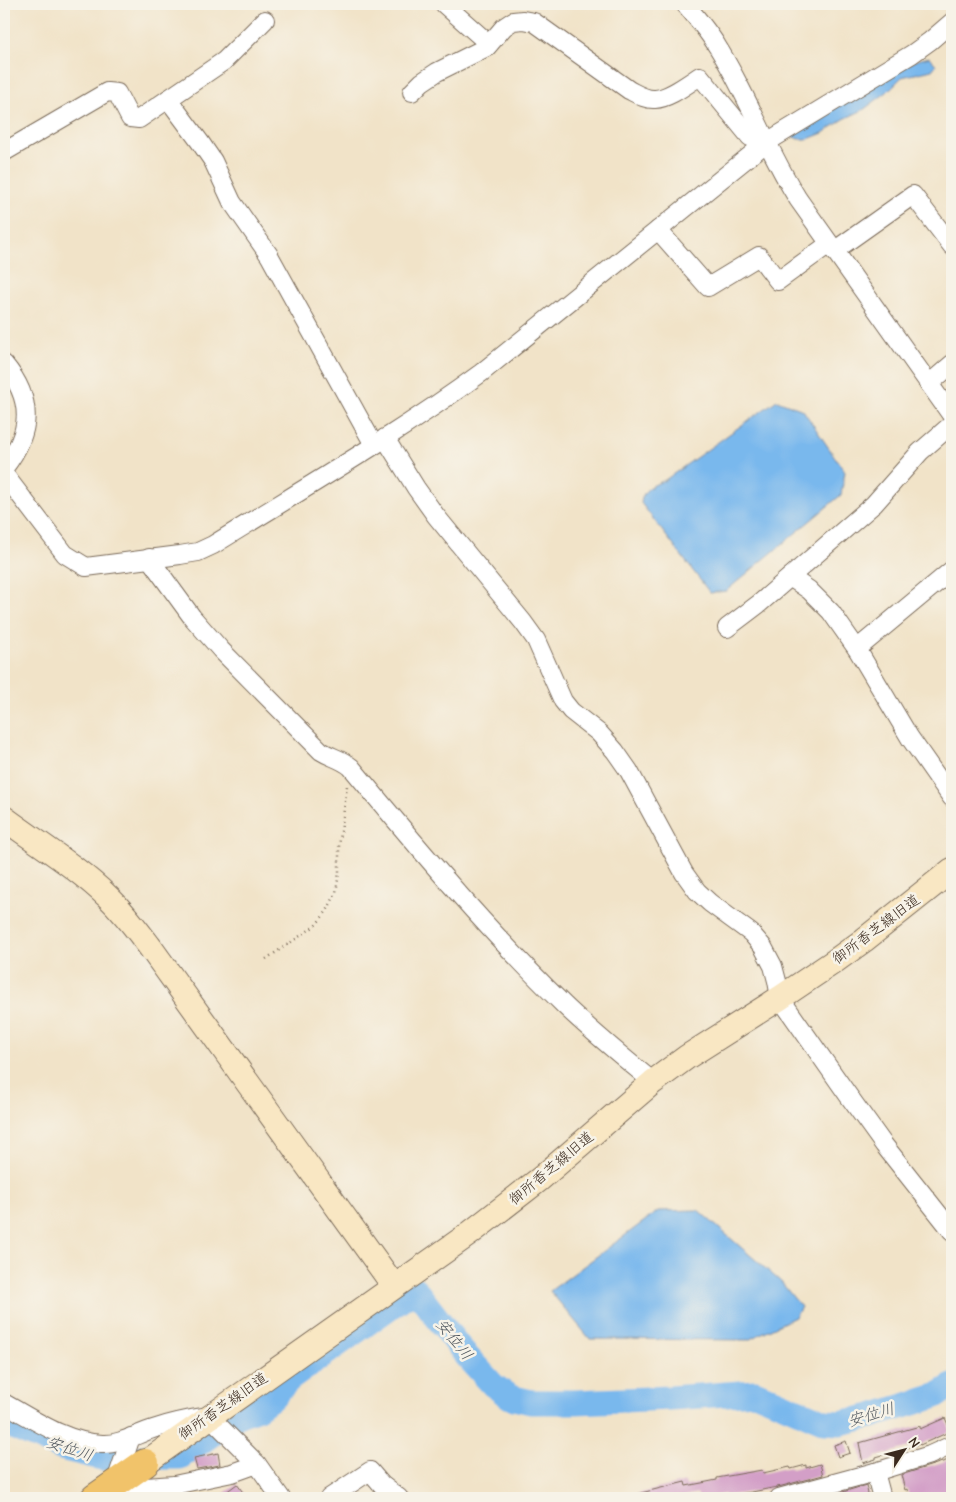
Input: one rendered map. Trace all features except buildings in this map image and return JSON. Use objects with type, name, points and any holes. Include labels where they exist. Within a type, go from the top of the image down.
[{"type":"street","points":[[444,4],[489,44]]},
{"type":"street","points":[[685,4],[717,46],[788,183],[952,416]]},
{"type":"street","points":[[4,152],[107,92],[117,93],[130,118],[139,119],[224,61],[265,20]]},
{"type":"street","points":[[412,92],[422,82],[437,72],[486,47],[504,27],[513,21],[523,20],[534,22],[629,90],[642,97],[654,100],[668,95],[700,76],[750,137],[767,142]]},
{"type":"street","points":[[4,474],[65,554],[86,567],[198,552],[213,546],[436,405],[480,373],[767,142],[912,54],[952,22]]},
{"type":"street","points":[[168,99],[213,161],[232,202],[269,254],[380,441],[436,516],[536,640],[563,701],[571,711],[599,733],[629,770],[684,873],[697,891],[751,933],[763,947],[773,966],[780,998],[884,1145],[952,1231]]},
{"type":"street","points":[[658,230],[708,287],[759,256],[778,281],[913,195],[952,246]]},
{"type":"street","points":[[4,364],[20,387],[25,403],[22,439],[15,454],[4,468]]},
{"type":"street","points":[[929,384],[952,364]]},
{"type":"street","points":[[726,628],[760,603],[874,504],[920,452],[952,424]]},
{"type":"street","points":[[149,558],[192,617],[221,650],[321,751],[351,767],[440,874],[498,938],[597,1036],[653,1082]]},
{"type":"street","points":[[857,649],[952,570]]},
{"type":"street","points":[[790,577],[809,590],[831,612],[857,649],[910,738],[952,798]]},
{"type":"street","points":[[4,818],[83,876],[108,897],[130,921],[394,1286]]},
{"type":"street","name":"御所香芝線旧道","points":[[129,1472],[182,1436],[212,1419],[394,1286],[469,1234],[540,1179],[653,1082],[687,1057],[780,998],[864,940],[952,870]]},
{"type":"street","points":[[4,1403],[71,1438],[102,1444],[111,1443],[129,1472],[174,1485],[232,1474],[257,1464]]},
{"type":"street","points":[[129,1472],[173,1423],[212,1419],[257,1464],[281,1498]]},
{"type":"street","points":[[787,1497],[930,1455],[952,1445]]},
{"type":"street","points":[[328,1498],[370,1471],[382,1485],[400,1498]]},
{"type":"street","points":[[875,1472],[882,1498]]},
{"type":"path","points":[[266,959],[314,926],[327,911],[336,893],[339,872],[339,847],[351,767]]},
{"type":"water","points":[[929,57],[936,65],[932,70],[902,77],[887,92],[863,110],[844,119],[823,133],[808,139],[798,139],[790,135],[914,61]]},
{"type":"water","points":[[777,400],[803,410],[845,472],[841,495],[726,591],[710,593],[641,503],[642,498],[649,488],[665,480]]},
{"type":"water","points":[[698,1210],[781,1282],[801,1307],[795,1317],[748,1340],[590,1339],[550,1291],[658,1211]]},
{"type":"waterway","name":"安位川","points":[[4,1422],[61,1448],[102,1458],[180,1457],[239,1415],[258,1408],[272,1398],[290,1379],[415,1289],[464,1353],[493,1385],[510,1397],[531,1402],[670,1398],[755,1392],[825,1422],[840,1423],[872,1416],[936,1396],[952,1386]]}]
